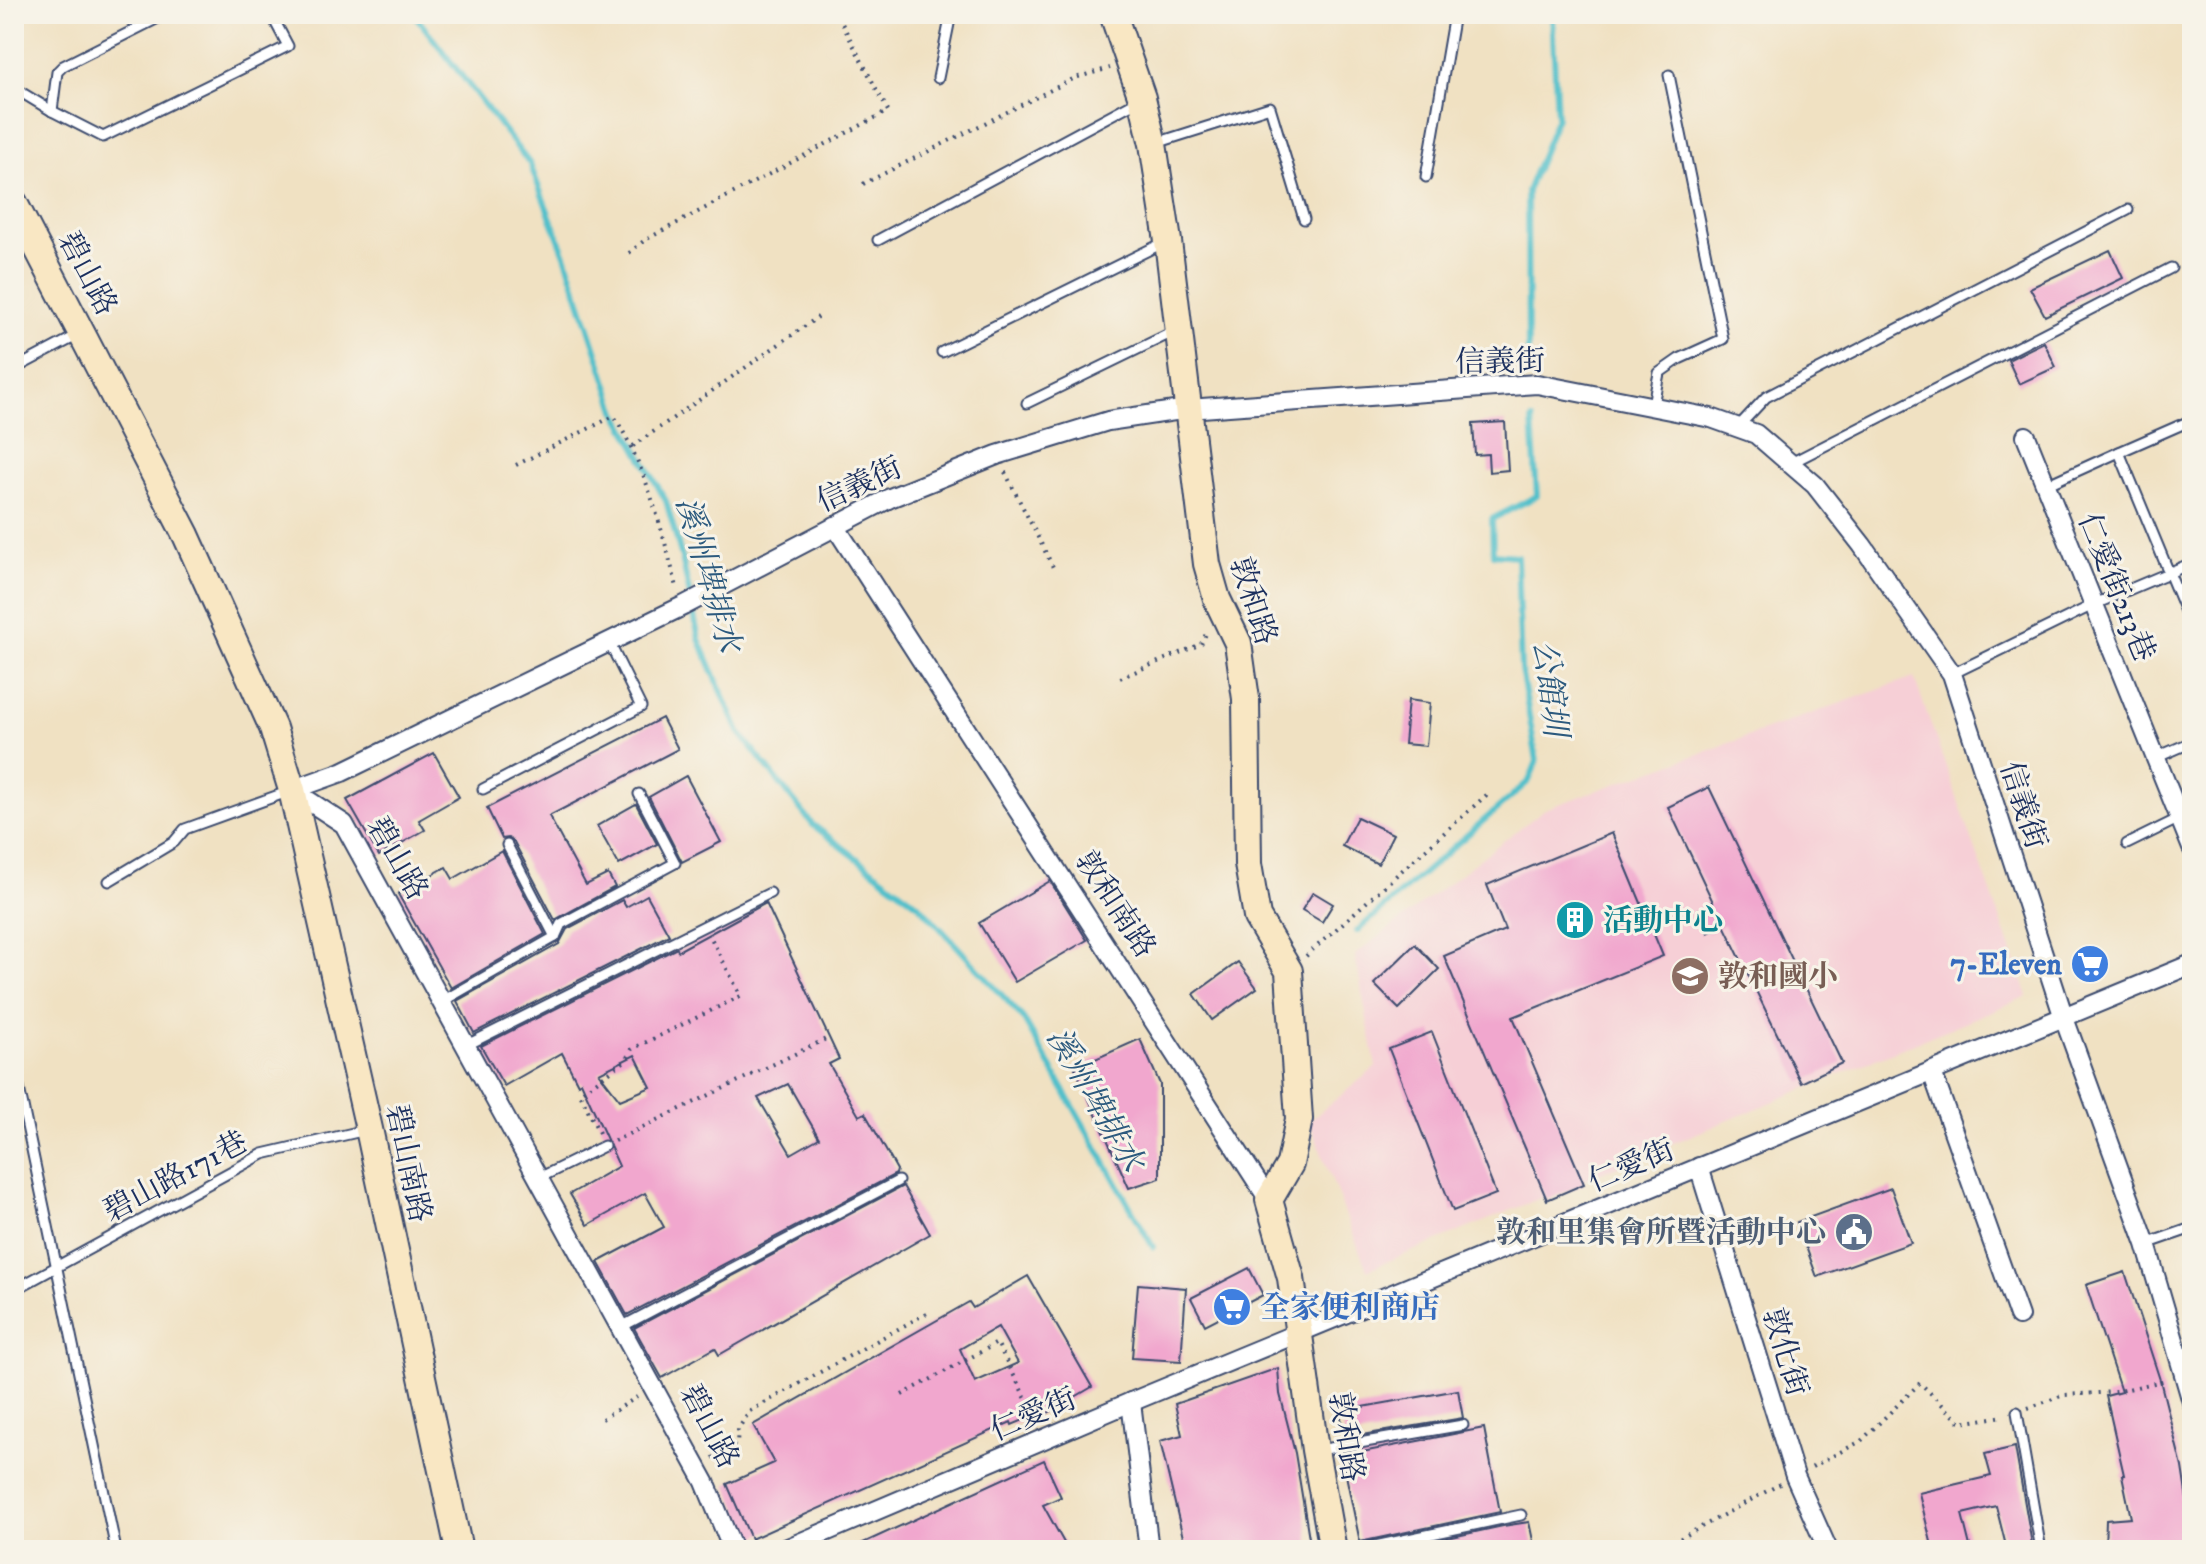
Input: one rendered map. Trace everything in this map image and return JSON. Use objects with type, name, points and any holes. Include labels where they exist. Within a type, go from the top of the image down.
[{"type":"street","name":"敦和路","points":[[1113,14],[1142,98],[1153,144],[1168,241],[1207,564],[1217,599],[1238,643],[1246,699],[1248,864],[1257,917],[1289,971],[1299,1119],[1290,1164],[1269,1200]]},
{"type":"street","name":"碧山路","points":[[14,203],[186,535],[273,728],[292,790],[344,824],[698,1469],[733,1550]]},
{"type":"street","name":"信義街","points":[[292,790],[342,772],[683,606],[890,498],[997,455],[1108,421],[1188,409],[1537,384],[1711,418],[1756,434],[1815,485],[1862,545],[1952,674],[2064,1018],[2146,1244],[2192,1402]]},
{"type":"street","name":"仁愛街213巷","points":[[2026,436],[2155,758],[2186,815],[2192,848]]},
{"type":"street","name":"敦和南路","points":[[835,526],[1269,1200],[1291,1278],[1300,1334]]},
{"type":"street","name":"碧山南路","points":[[292,790],[369,1129],[459,1550]]},
{"type":"street","name":"仁愛街","points":[[783,1550],[1131,1402],[2192,964]]},
{"type":"street","points":[[1932,1072],[2019,1316]]},
{"type":"street","name":"敦化街","points":[[1699,1167],[1795,1476],[1828,1550]]},
{"type":"street","name":"敦和路","points":[[1300,1334],[1315,1450],[1333,1550]]},
{"type":"street","points":[[1131,1402],[1149,1550]]},
{"type":"lane","points":[[52,111],[57,72],[63,66],[166,14]]},
{"type":"lane","points":[[14,88],[103,137],[288,46],[271,14]]},
{"type":"lane","points":[[938,78],[951,14]]},
{"type":"lane","points":[[1426,177],[1454,14]]},
{"type":"lane","points":[[1653,405],[1659,373],[1679,359],[1723,339],[1669,75]]},
{"type":"lane","points":[[878,240],[1142,98]]},
{"type":"lane","points":[[1153,144],[1270,107],[1304,219]]},
{"type":"lane","points":[[1737,428],[1766,397],[2128,210]]},
{"type":"lane","points":[[942,352],[1168,241]]},
{"type":"lane","points":[[1791,463],[2171,268]]},
{"type":"lane","points":[[1027,403],[1179,329]]},
{"type":"lane","points":[[14,369],[83,332]]},
{"type":"lane","points":[[2046,485],[2192,420]]},
{"type":"lane","points":[[2119,452],[2192,628]]},
{"type":"lane","points":[[1952,674],[2095,604],[2192,563]]},
{"type":"lane","points":[[483,789],[641,707],[609,642]]},
{"type":"lane","points":[[2155,758],[2192,742]]},
{"type":"lane","points":[[109,881],[174,842],[185,829],[292,790]]},
{"type":"lane","points":[[441,1002],[555,937],[561,924],[675,863],[639,794]]},
{"type":"lane","points":[[2127,844],[2186,815]]},
{"type":"lane","points":[[507,845],[555,937]]},
{"type":"lane","points":[[465,1046],[770,893]]},
{"type":"lane","points":[[14,1064],[116,1550]]},
{"type":"lane","name":"碧山路171巷","points":[[14,1290],[263,1154],[369,1129]]},
{"type":"lane","points":[[539,1178],[604,1146]]},
{"type":"lane","points":[[621,1327],[898,1181]]},
{"type":"lane","points":[[2146,1244],[2192,1228]]},
{"type":"lane","points":[[2017,1412],[2041,1550]]},
{"type":"lane","points":[[1315,1450],[1463,1425]]},
{"type":"lane","points":[[1356,1550],[1521,1515]]},
{"type":"path","points":[[629,253],[645,240],[888,111],[837,14]]},
{"type":"path","points":[[863,184],[1075,78],[1130,62]]},
{"type":"path","points":[[633,446],[818,317]]},
{"type":"path","points":[[516,465],[614,416],[633,446],[646,477],[683,606]]},
{"type":"path","points":[[997,455],[1053,567]]},
{"type":"path","points":[[1120,678],[1201,644],[1217,599]]},
{"type":"path","points":[[1289,971],[1491,791]]},
{"type":"path","points":[[704,925],[741,996],[632,1049],[625,1061],[580,1093],[604,1146],[828,1038]]},
{"type":"path","points":[[698,1469],[737,1443],[738,1429],[750,1411],[927,1313]]},
{"type":"path","points":[[902,1395],[997,1343],[1047,1438]]},
{"type":"path","points":[[1659,1550],[1861,1441],[1920,1383],[1961,1423],[2017,1412],[2064,1395],[2115,1392],[2185,1376]]},
{"type":"path","points":[[602,1419],[653,1387]]},
{"type":"shaded area","name":"敦和國小","points":[[1914,677],[2028,996],[1367,1270],[1309,1121],[1376,1067],[1355,955],[1545,809]]},
{"type":"building","points":[[2110,250],[2123,278],[2045,316],[2030,288]]},
{"type":"building","points":[[2044,342],[2056,367],[2019,384],[2008,360]]},
{"type":"building","points":[[1505,422],[1508,470],[1489,472],[1488,454],[1475,455],[1473,424]]},
{"type":"building","points":[[1408,700],[1430,703],[1426,746],[1404,744]]},
{"type":"building","points":[[662,718],[678,749],[549,816],[586,885],[608,874],[615,887],[555,920],[514,842],[508,838],[502,839],[487,808]]},
{"type":"building","points":[[434,753],[459,797],[419,820],[425,830],[379,856],[347,800]]},
{"type":"building","points":[[686,776],[721,842],[682,862],[649,797]]},
{"type":"building","points":[[1709,787],[1842,1063],[1801,1083],[1724,925],[1708,933],[1698,910],[1713,902],[1668,807]]},
{"type":"building","points":[[636,804],[657,844],[619,865],[597,826]]},
{"type":"building","points":[[1357,817],[1393,834],[1378,864],[1342,846]]},
{"type":"building","points":[[1612,833],[1663,956],[1513,1017],[1584,1184],[1547,1200],[1444,956],[1505,930],[1487,885]]},
{"type":"building","points":[[502,851],[545,934],[451,988],[398,894],[446,867],[453,879]]},
{"type":"building","points":[[1050,881],[1087,940],[1015,982],[979,923]]},
{"type":"building","points":[[1313,892],[1333,904],[1322,922],[1302,910]]},
{"type":"building","points":[[647,895],[669,935],[474,1033],[457,1001],[559,944],[567,929],[622,900],[626,907]]},
{"type":"building","points":[[766,903],[839,1059],[829,1064],[859,1116],[865,1113],[897,1170],[896,1174],[627,1315],[598,1262],[664,1227],[645,1193],[588,1225],[570,1194],[619,1166],[581,1082],[578,1084],[562,1053],[504,1086],[481,1046],[677,948],[678,951]],"holes":[[[635,1055],[651,1087],[620,1100],[599,1073]],[[788,1084],[819,1138],[791,1154],[758,1098]]]},
{"type":"building","points":[[1415,944],[1439,969],[1399,1009],[1374,984]]},
{"type":"building","points":[[1238,962],[1257,988],[1212,1020],[1194,994]]},
{"type":"building","points":[[1432,1032],[1496,1194],[1453,1211],[1389,1049]]},
{"type":"building","points":[[1140,1039],[1160,1084],[1160,1178],[1129,1188],[1075,1068]]},
{"type":"building","points":[[903,1186],[930,1234],[719,1355],[715,1348],[662,1378],[634,1328]]},
{"type":"building","name":"敦和里集會所暨活動中心","points":[[1891,1188],[1911,1243],[1817,1277],[1797,1222]]},
{"type":"building","points":[[1249,1268],[1263,1295],[1205,1325],[1191,1298]]},
{"type":"building","points":[[2125,1272],[2160,1380],[2182,1467],[2192,1550],[2105,1550],[2106,1520],[2131,1518],[2106,1396],[2121,1392],[2086,1285]]},
{"type":"building","points":[[1028,1276],[1092,1387],[1046,1414],[1045,1411],[1012,1425],[1011,1422],[751,1539],[727,1484],[774,1463],[753,1425],[969,1302],[973,1308]],"holes":[[[998,1327],[1018,1363],[975,1382],[960,1349]]]},
{"type":"building","points":[[1138,1284],[1186,1288],[1181,1361],[1132,1358]]},
{"type":"building","points":[[1278,1368],[1280,1394],[1295,1453],[1311,1550],[1186,1550],[1160,1441],[1182,1435],[1175,1404]]},
{"type":"building","points":[[1458,1390],[1463,1418],[1344,1438],[1340,1411]]},
{"type":"building","points":[[1484,1428],[1500,1512],[1360,1542],[1342,1456]]},
{"type":"building","points":[[2015,1447],[2033,1550],[2007,1550],[1996,1506],[1962,1514],[1971,1550],[1933,1550],[1919,1493],[1991,1476],[1985,1454]]},
{"type":"building","points":[[1044,1460],[1061,1497],[1043,1505],[1068,1550],[848,1550]]},
{"type":"building","points":[[1529,1522],[1535,1550],[1392,1550],[1503,1526]]},
{"type":"waterway","name":"溪州埤排水","points":[[414,14],[530,164],[565,255],[617,413],[666,501],[699,639],[739,732],[813,825],[920,906],[1023,1018],[1153,1247]]},
{"type":"waterway","name":"公館圳","points":[[1528,357],[1527,191],[1557,117],[1552,14]]},
{"type":"waterway","name":"公館圳","points":[[1357,931],[1529,781],[1537,761],[1521,669],[1517,556],[1493,554],[1492,519],[1537,496],[1532,420]]},
{"type":"place","name":"活動中心","points":[[1575,920]]},
{"type":"place","name":"7-Eleven","points":[[2090,964]]},
{"type":"place","name":"敦和國小","points":[[1690,976]]},
{"type":"place","name":"敦和里集會所暨活動中心","points":[[1854,1232]]},
{"type":"place","name":"全家便利商店","points":[[1232,1307]]}]
